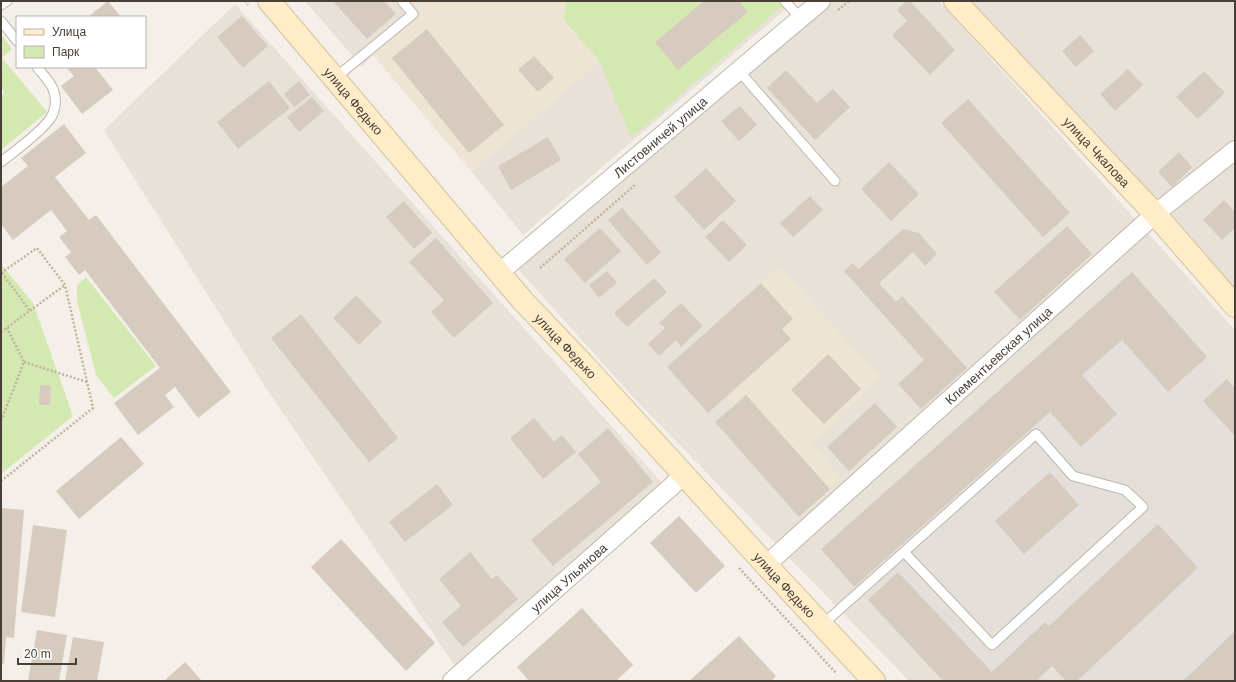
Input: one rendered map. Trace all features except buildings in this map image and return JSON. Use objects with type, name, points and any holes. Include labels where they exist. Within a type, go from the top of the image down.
[{"type":"main road","name":"улица Федько","points":[[269,1],[499,273],[874,681]]},
{"type":"main road","name":"улица Чкалова","points":[[955,1],[1155,214],[1235,306]]},
{"type":"street","name":"Листовничей улица","points":[[499,273],[822,1]]},
{"type":"street","name":"Клементьевская улица","points":[[766,565],[1155,214],[1235,150]]},
{"type":"street","name":"улица Ульянова","points":[[452,681],[672,486],[684,473]]},
{"type":"lane","points":[[1,6],[6,1]]},
{"type":"lane","points":[[334,78],[413,14],[402,1]]},
{"type":"lane","points":[[785,1],[801,18]]},
{"type":"lane","points":[[1,21],[16,40]]},
{"type":"lane","points":[[1,162],[45,126],[55,110],[55,93],[52,86],[38,68]]},
{"type":"lane","points":[[739,71],[835,181]]},
{"type":"lane","points":[[822,625],[1036,434],[1073,476],[1125,490],[1143,507],[992,646],[904,552]]},
{"type":"path","points":[[1,482],[93,408],[65,285],[37,248],[1,273],[30,311]]},
{"type":"path","points":[[1,332],[65,285]]},
{"type":"path","points":[[7,328],[24,362],[87,383]]},
{"type":"path","points":[[1,421],[24,362]]},
{"type":"shaded area","points":[[305,1],[413,1],[422,13],[373,55],[362,67]]},
{"type":"shaded area","points":[[413,1],[567,1],[563,20],[600,62],[471,171],[373,55],[422,13]]},
{"type":"shaded area","points":[[567,1],[795,1],[523,235],[471,171],[599,62],[563,19]]},
{"type":"shaded area","points":[[830,1],[939,1],[1235,330],[1235,681],[909,681],[633,397],[517,268]]},
{"type":"shaded area","points":[[969,1],[1235,1],[1235,292]]},
{"type":"shaded area","points":[[235,4],[662,483],[455,666],[266,388],[104,130]]},
{"type":"shaded area","points":[[779,267],[881,378],[811,443],[841,479],[799,517],[715,422],[735,404],[687,349]]},
{"type":"shaded area","points":[[1132,272],[1235,388],[1235,681],[1082,681],[1080,678],[1077,681],[1066,681],[1052,666],[1039,681],[943,681],[854,587],[872,570],[839,533]]},
{"type":"green space","points":[[567,1],[788,1],[631,138],[600,62],[563,19]]},
{"type":"green space","points":[[3,37],[12,49],[2,58],[47,112],[1,150],[1,96],[5,93],[1,88],[1,39]]},
{"type":"green space","points":[[1,264],[33,303],[73,416],[1,474]]},
{"type":"green space","points":[[86,277],[156,366],[114,398],[96,375],[77,301],[77,285]]}]
